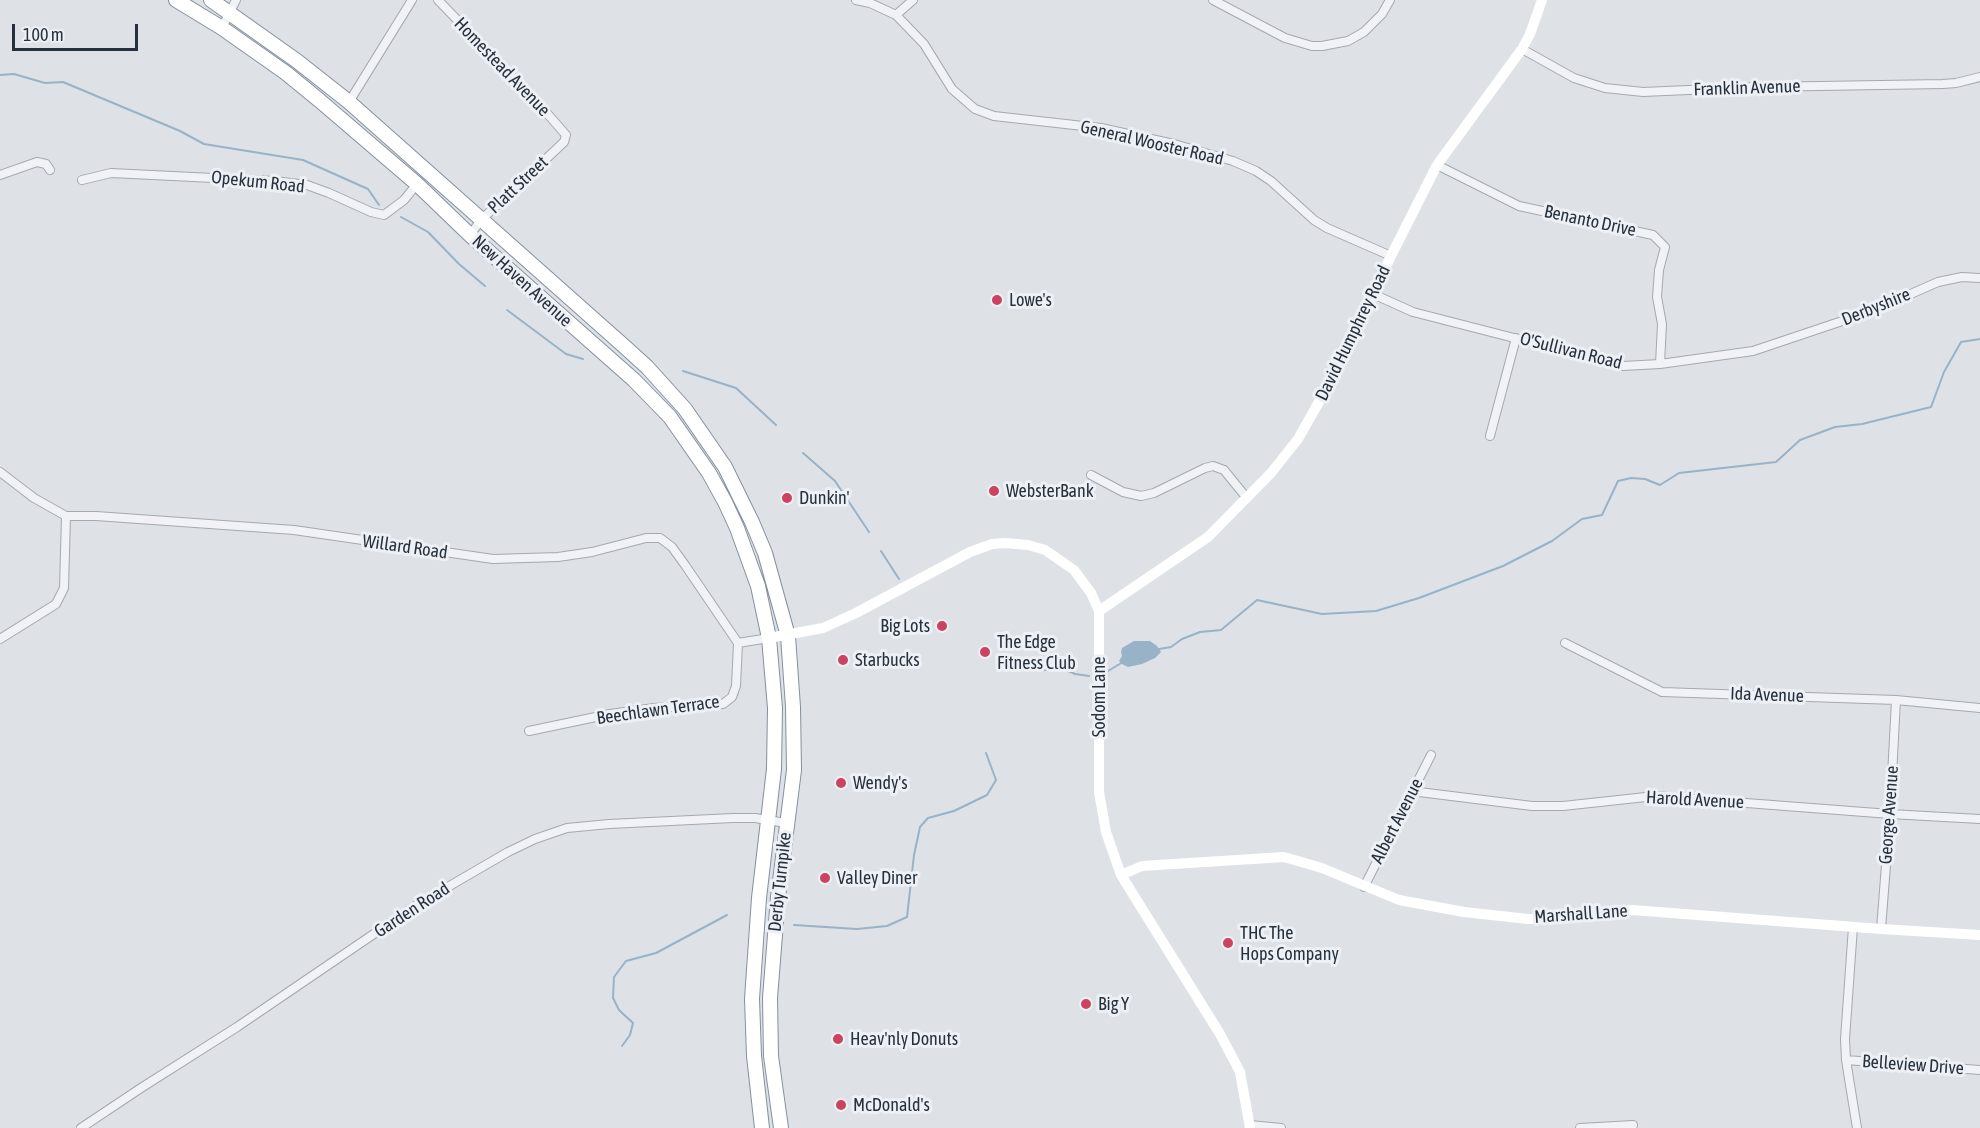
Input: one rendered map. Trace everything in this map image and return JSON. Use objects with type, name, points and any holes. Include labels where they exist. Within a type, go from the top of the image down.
[{"type":"highway","name":"New Haven Avenue","points":[[176,0],[222,28],[286,73],[417,184],[470,235],[634,380],[675,425],[710,473],[736,528],[758,586],[769,638]]},
{"type":"highway","name":"New Haven Avenue","points":[[212,0],[233,6],[350,102],[647,367],[685,409],[725,467],[752,522],[768,564],[788,636]]},
{"type":"highway","name":"Derby Turnpike","points":[[781,1128],[771,1056],[770,998],[778,897],[794,770],[793,707],[788,636]]},
{"type":"highway","name":"Derby Turnpike","points":[[762,1128],[754,1056],[752,999],[774,768],[775,708],[769,638]]},
{"type":"highway","points":[[768,814],[787,816]]},
{"type":"street","points":[[350,102],[412,0]]},
{"type":"street","name":"Homestead Avenue","points":[[438,0],[566,135]]},
{"type":"street","points":[[856,0],[870,3],[896,15],[913,0]]},
{"type":"street","points":[[1213,0],[1285,38],[1312,46],[1348,41],[1364,32],[1382,14],[1390,0]]},
{"type":"street","name":"David Humphrey Road","points":[[1099,611],[1208,537],[1271,473],[1307,426],[1437,165],[1522,49],[1542,0]]},
{"type":"street","points":[[222,28],[233,6]]},
{"type":"street","name":"General Wooster Road","points":[[896,15],[924,44],[952,89],[975,109],[994,116],[1101,128],[1174,144],[1233,161],[1256,171],[1271,181],[1314,220],[1327,228],[1390,256]]},
{"type":"street","name":"Franklin Avenue","points":[[1522,49],[1574,78],[1605,88],[1643,92],[1943,84],[1980,77]]},
{"type":"street","name":"Platt Street","points":[[470,235],[481,220],[564,142],[566,135]]},
{"type":"street","points":[[0,176],[37,162],[46,164],[50,170]]},
{"type":"street","name":"Benanto Drive","points":[[1437,165],[1519,206],[1653,235],[1665,248],[1659,270],[1657,297],[1662,324],[1660,364]]},
{"type":"street","name":"Opekum Road","points":[[82,180],[111,172],[275,181],[307,185],[384,216],[404,200],[417,184]]},
{"type":"street","name":"Derbyshire","points":[[1774,344],[1872,311],[1938,282],[1962,277],[1980,278]]},
{"type":"street","name":"O'Sullivan Road","points":[[1373,294],[1413,312],[1623,366],[1660,364],[1754,351],[1774,344]]},
{"type":"street","points":[[1490,436],[1516,338]]},
{"type":"street","points":[[1090,475],[1122,492],[1141,496],[1154,493],[1204,468],[1214,466],[1224,470],[1246,497]]},
{"type":"street","name":"Willard Road","points":[[0,472],[34,498],[66,516],[96,516],[294,531],[493,559],[558,557],[592,552],[646,538],[660,538],[672,547],[686,565],[738,643]]},
{"type":"street","points":[[0,639],[56,604],[64,588],[66,516]]},
{"type":"street","name":"Sodom Lane","points":[[769,638],[823,628],[856,613],[970,552],[986,546],[1005,543],[1028,545],[1060,558],[1074,570],[1091,592],[1099,611],[1099,792],[1106,832],[1121,875],[1220,1034],[1239,1072],[1250,1126]]},
{"type":"street","points":[[738,643],[769,638]]},
{"type":"street","name":"Beechlawn Terrace","points":[[529,731],[610,714],[654,708],[723,704],[732,697],[736,686],[738,643]]},
{"type":"street","name":"Ida Avenue","points":[[1565,643],[1662,692],[1896,700],[1980,708]]},
{"type":"street","name":"George Avenue","points":[[1881,929],[1896,700]]},
{"type":"street","name":"Albert Avenue","points":[[1364,887],[1431,755]]},
{"type":"street","name":"Harold Avenue","points":[[1411,791],[1532,806],[1563,806],[1655,796],[1980,819]]},
{"type":"street","name":"Garden Road","points":[[81,1128],[237,1027],[415,906],[508,852],[535,839],[567,828],[594,825],[733,819],[768,814]]},
{"type":"street","name":"Marshall Lane","points":[[1121,875],[1142,866],[1284,856],[1322,868],[1399,900],[1464,912],[1528,919],[1558,919],[1632,910],[1980,935]]},
{"type":"street","name":"Belleview Drive","points":[[1853,927],[1845,1060],[1857,1128]]},
{"type":"street","name":"Belleview Drive","points":[[1845,1060],[1980,1070]]},
{"type":"street","points":[[1580,1128],[1633,1125]]},
{"type":"street","points":[[1250,1126],[1281,1128]]},
{"type":"water","points":[[1134,641],[1150,641],[1161,652],[1155,658],[1142,664],[1128,667],[1119,661],[1122,656],[1121,652],[1122,648]]},
{"type":"waterway","points":[[0,75],[14,74],[45,83],[63,82],[180,131],[204,144],[303,160],[368,189],[379,205]]},
{"type":"waterway","points":[[401,217],[428,232],[459,264],[485,286]]},
{"type":"waterway","points":[[507,310],[566,354],[583,359]]},
{"type":"waterway","points":[[1159,649],[1171,647],[1182,639],[1200,632],[1221,630],[1257,600],[1322,614],[1376,611],[1419,598],[1503,566],[1552,541],[1582,519],[1602,515],[1618,481],[1631,478],[1645,479],[1660,485],[1679,473],[1776,462],[1800,440],[1835,427],[1862,424],[1931,407],[1944,372],[1961,342],[1980,339]]},
{"type":"waterway","points":[[683,371],[736,388],[776,425]]},
{"type":"waterway","points":[[803,453],[835,481],[869,532]]},
{"type":"waterway","points":[[881,551],[899,579]]},
{"type":"waterway","points":[[1108,671],[1123,662]]},
{"type":"waterway","points":[[1041,670],[1064,669],[1075,674],[1089,676]]},
{"type":"waterway","points":[[794,925],[857,929],[887,926],[907,917],[914,855],[920,827],[928,818],[954,811],[987,795],[996,780],[986,753]]},
{"type":"waterway","points":[[622,1046],[630,1035],[633,1023],[619,1010],[613,998],[614,977],[626,961],[656,953],[727,915]]},
{"type":"place","name":"Lowe's","points":[[997,300]]},
{"type":"place","name":"WebsterBank","points":[[994,491]]},
{"type":"place","name":"Dunkin'","points":[[787,498]]},
{"type":"place","name":"Big Lots","points":[[942,626]]},
{"type":"place","name":"The Edge Fitness Club","points":[[985,652]]},
{"type":"place","name":"Starbucks","points":[[843,660]]},
{"type":"place","name":"Wendy's","points":[[841,783]]},
{"type":"place","name":"Valley Diner","points":[[825,878]]},
{"type":"place","name":"THC The Hops Company","points":[[1228,943]]},
{"type":"place","name":"Big Y","points":[[1086,1004]]},
{"type":"place","name":"Heav'nly Donuts","points":[[838,1039]]},
{"type":"place","name":"McDonald's","points":[[841,1105]]}]
